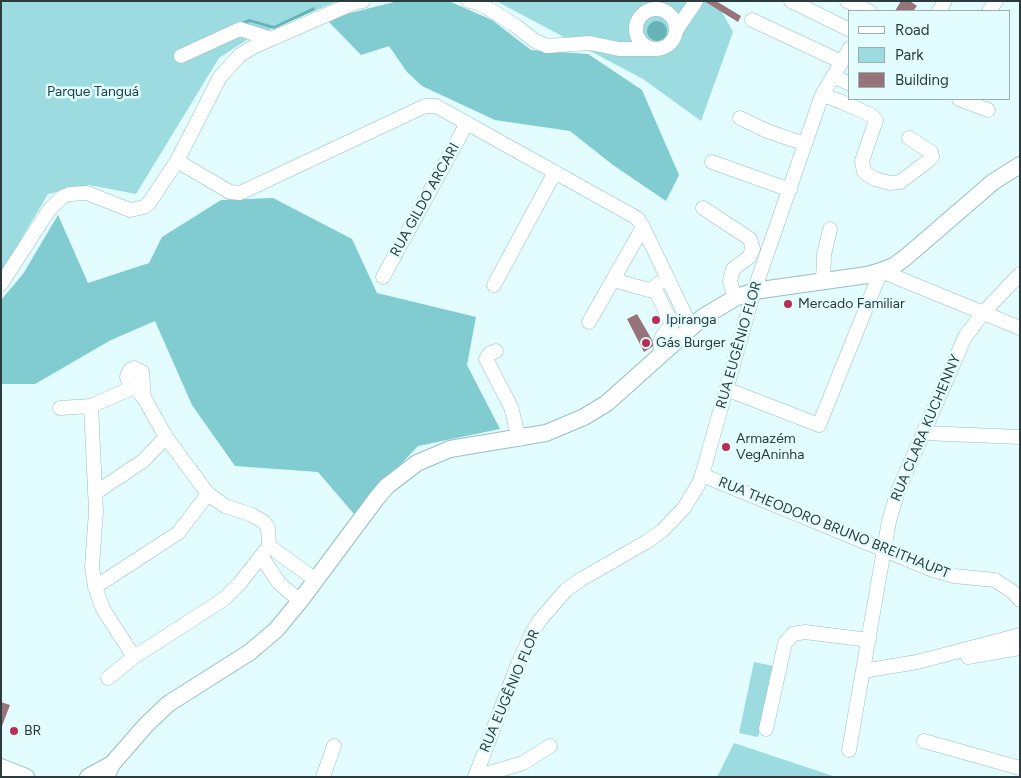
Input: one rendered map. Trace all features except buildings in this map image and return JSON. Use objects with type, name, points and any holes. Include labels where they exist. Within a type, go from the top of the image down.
[{"type":"main road","points":[[88,777],[109,770],[146,725],[168,704],[263,642],[288,617],[386,486],[401,474],[417,464],[450,449],[519,439],[560,428],[597,410],[691,327],[714,309],[735,298],[754,291],[823,282],[881,271],[906,257],[993,182],[1020,164]]},
{"type":"main road","points":[[1,767],[26,777]]},
{"type":"street","points":[[1,284],[49,210],[62,196],[87,194],[124,208],[137,210],[144,208],[177,161],[220,77],[240,54],[356,2],[363,1]]},
{"type":"street","points":[[469,1],[478,3],[491,10],[535,41],[547,46],[590,43],[619,49],[652,50],[660,50],[672,43],[677,29],[696,1]]},
{"type":"street","points":[[791,1],[848,29]]},
{"type":"street","points":[[847,1],[868,10]]},
{"type":"street","points":[[652,50],[640,42],[636,31],[639,18],[644,13],[658,9],[665,11],[671,15],[677,29]]},
{"type":"street","points":[[752,20],[842,62]]},
{"type":"street","points":[[181,56],[240,30],[271,39]]},
{"type":"street","points":[[610,47],[636,31]]},
{"type":"street","name":"RUA EUGÊNIO FLOR","points":[[476,777],[518,664],[540,620],[560,597],[580,580],[662,531],[684,508],[702,475],[754,291],[822,96],[848,52]]},
{"type":"street","points":[[833,76],[848,83]]},
{"type":"street","points":[[822,96],[872,115],[876,120],[862,161],[864,172],[875,179],[890,183],[900,182],[932,157],[932,152],[909,138]]},
{"type":"street","points":[[962,100],[988,110]]},
{"type":"street","points":[[177,161],[225,189],[240,193],[425,106],[436,106],[633,216],[643,228],[691,327]]},
{"type":"street","points":[[740,118],[767,131],[806,144]]},
{"type":"street","name":"RUA GILDO ARCARI","points":[[382,277],[468,123]]},
{"type":"street","points":[[712,162],[790,190]]},
{"type":"street","points":[[494,285],[555,172]]},
{"type":"street","points":[[703,208],[750,239],[753,248],[749,257],[733,268],[730,281],[735,298]]},
{"type":"street","points":[[589,322],[643,228]]},
{"type":"street","points":[[823,282],[824,256],[830,229]]},
{"type":"street","points":[[726,389],[819,425],[881,271],[1020,328]]},
{"type":"street","name":"RUA CLARA KUCHENNY","points":[[849,750],[893,506],[965,337],[983,313],[1020,274]]},
{"type":"street","points":[[613,280],[648,290],[654,288],[667,276]]},
{"type":"street","points":[[654,288],[671,326],[660,342],[662,353]]},
{"type":"street","points":[[663,306],[678,300]]},
{"type":"street","points":[[496,351],[489,354],[486,359],[511,407],[519,439]]},
{"type":"street","points":[[60,408],[90,406],[134,387],[127,377],[130,370],[138,369],[143,375],[144,398],[166,437],[208,494],[225,506],[252,515],[264,522],[268,528],[265,551],[278,583],[300,601]]},
{"type":"street","points":[[90,406],[96,524],[92,567],[94,587],[103,609],[134,656]]},
{"type":"street","points":[[923,433],[1020,437]]},
{"type":"street","points":[[95,493],[137,466],[166,437]]},
{"type":"street","name":"RUA THEODORO BRUNO BREITHAUPT","points":[[702,475],[943,573],[995,580],[1020,600]]},
{"type":"street","points":[[94,587],[178,533],[208,494]]},
{"type":"street","points":[[265,551],[316,580]]},
{"type":"street","points":[[108,678],[134,656],[224,599],[240,583],[265,551]]},
{"type":"street","points":[[766,729],[785,643],[788,638],[793,634],[805,632],[869,640]]},
{"type":"street","points":[[863,671],[917,662],[1020,635]]},
{"type":"street","points":[[917,662],[960,659],[1020,648]]},
{"type":"street","points":[[924,742],[1020,768]]},
{"type":"street","points":[[323,777],[334,746]]},
{"type":"street","points":[[476,777],[523,763],[550,746]]},
{"type":"green space","name":"Parque Tanguá","points":[[1,1],[338,1],[248,39],[219,58],[136,194],[89,185],[48,194],[1,273]]},
{"type":"green space","points":[[496,1],[716,1],[733,32],[701,121],[643,79]]},
{"type":"green space","points":[[754,662],[773,666],[758,737],[739,733]]},
{"type":"green space","points":[[734,743],[836,777],[717,777]]},
{"type":"shaded area","points":[[398,1],[451,2],[492,20],[531,50],[588,54],[642,90],[679,175],[666,201],[613,165],[570,131],[495,120],[422,86],[407,72],[389,46],[361,55],[326,19]]},
{"type":"shaded area","points":[[314,7],[315,10],[274,29],[250,22],[203,41],[202,38],[249,19],[274,26]]},
{"type":"shaded area","points":[[657,21],[664,24],[667,31],[664,38],[657,41],[650,38],[647,31],[650,24]]},
{"type":"shaded area","points":[[273,198],[352,239],[377,293],[476,317],[467,365],[500,429],[418,446],[354,514],[318,472],[235,466],[192,405],[155,321],[111,340],[35,384],[1,384],[1,300],[23,274],[58,215],[88,283],[149,263],[162,237],[221,200]]},
{"type":"place","name":"Mercado Familiar","points":[[788,304]]},
{"type":"place","name":"Ipiranga","points":[[656,320]]},
{"type":"place","name":"Gás Burger","points":[[646,343]]},
{"type":"place","name":"Armazém VegAninha","points":[[726,447]]},
{"type":"place","name":"BR","points":[[14,731]]}]
